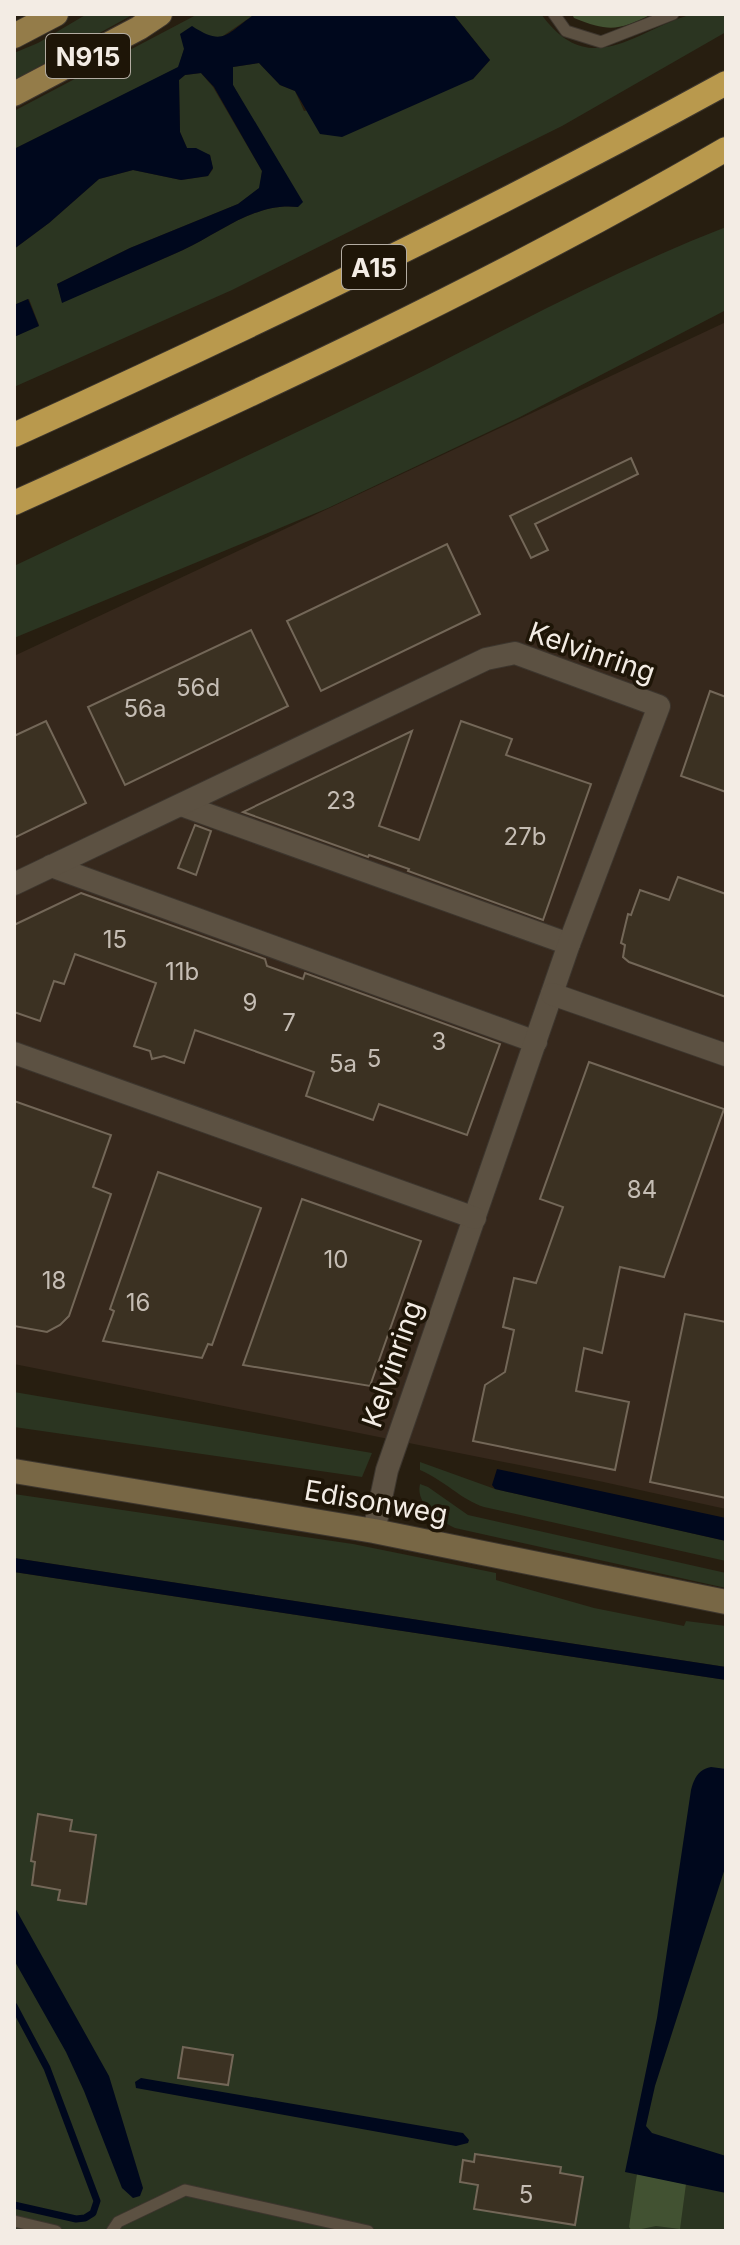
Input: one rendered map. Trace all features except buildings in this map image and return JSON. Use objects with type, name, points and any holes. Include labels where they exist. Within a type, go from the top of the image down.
[{"type":"highway","name":"A15","points":[[14,435],[231,336],[427,241],[726,83]]},
{"type":"highway","name":"A15","points":[[14,503],[314,364],[639,199],[726,149]]},
{"type":"main road","name":"N915","points":[[14,36],[56,14]]},
{"type":"main road","name":"N915","points":[[14,94],[160,14]]},
{"type":"street","name":"Kelvinring","points":[[14,884],[486,659],[515,653],[659,706],[569,944],[387,1470],[374,1531]]},
{"type":"street","points":[[181,805],[569,944]]},
{"type":"street","points":[[51,866],[536,1042]]},
{"type":"street","points":[[552,994],[726,1055]]},
{"type":"street","points":[[14,1053],[475,1218]]},
{"type":"street","name":"Edisonweg","points":[[14,1471],[374,1531],[726,1602]]},
{"type":"lane","points":[[554,14],[566,31],[601,42],[673,14]]},
{"type":"lane","points":[[101,2231],[115,2227],[185,2190],[368,2231]]},
{"type":"lane","points":[[14,2221],[56,2231]]},
{"type":"shaded area","points":[[726,322],[726,1509],[14,1364],[14,656]]},
{"type":"green space","points":[[87,14],[134,14],[14,80],[14,53],[38,43]]},
{"type":"green space","points":[[198,14],[255,14],[220,38],[209,38],[184,49],[179,67],[14,149],[14,111]]},
{"type":"green space","points":[[453,14],[541,14],[559,34],[576,45],[594,48],[630,40],[693,14],[726,14],[726,32],[562,126],[232,290],[14,387],[14,337],[39,325],[29,299],[14,305],[14,249],[99,179],[133,170],[181,180],[208,176],[213,169],[210,155],[187,148],[180,132],[179,80],[185,75],[201,73],[213,87],[262,171],[260,188],[238,204],[130,248],[57,284],[62,302],[183,250],[252,214],[267,209],[298,207],[233,85],[233,67],[259,63],[280,85],[295,91],[304,111],[473,79],[490,60]]},
{"type":"green space","points":[[572,14],[652,14],[613,28],[586,23]]},
{"type":"green space","points":[[726,227],[726,310],[520,417],[328,508],[14,638],[14,566],[355,404],[603,281]]},
{"type":"green space","points":[[14,1392],[372,1453],[362,1477],[14,1427]]},
{"type":"green space","points":[[420,1462],[495,1489],[726,1541],[726,1561],[484,1507],[420,1470]]},
{"type":"green space","points":[[420,1484],[468,1515],[726,1573],[726,1588],[455,1528],[425,1505],[419,1491]]},
{"type":"green space","points":[[14,1494],[353,1544],[496,1573],[496,1580],[594,1608],[684,1626],[686,1621],[726,1626],[726,1667],[14,1558]]},
{"type":"green space","points":[[14,1572],[726,1680],[726,2231],[14,2231]]},
{"type":"green space","points":[[637,2174],[686,2184],[680,2229],[656,2226],[632,2231],[629,2227]]},
{"type":"water","points":[[255,14],[453,14],[490,60],[473,79],[342,137],[320,134],[295,91],[280,85],[259,63],[233,67],[233,85],[303,202],[298,207],[267,209],[252,214],[183,250],[62,303],[57,284],[130,248],[238,204],[259,188],[262,171],[214,87],[201,73],[185,75],[179,80],[180,132],[187,148],[196,148],[210,155],[213,168],[208,176],[181,180],[133,170],[99,179],[14,249],[14,149],[178,67],[184,49],[180,34],[192,26],[218,37],[231,32]]},
{"type":"water","points":[[28,299],[39,326],[14,337],[14,305]]},
{"type":"water","points":[[497,1469],[726,1518],[726,1541],[495,1489],[492,1485]]},
{"type":"water","points":[[14,1558],[726,1667],[726,1680],[14,1572]]},
{"type":"water","points":[[711,1767],[726,1769],[726,1865],[655,2086],[646,2126],[652,2133],[726,2156],[726,2193],[625,2172],[657,2018],[691,1790],[698,1775]]},
{"type":"water","points":[[14,1906],[109,2076],[143,2188],[140,2196],[133,2198],[122,2188],[66,2052],[14,1960]]},
{"type":"water","points":[[141,2078],[463,2133],[469,2140],[456,2146],[136,2088],[135,2082]]},
{"type":"waterway","points":[[14,2006],[47,2068],[97,2201],[93,2213],[76,2219],[14,2205]]}]
